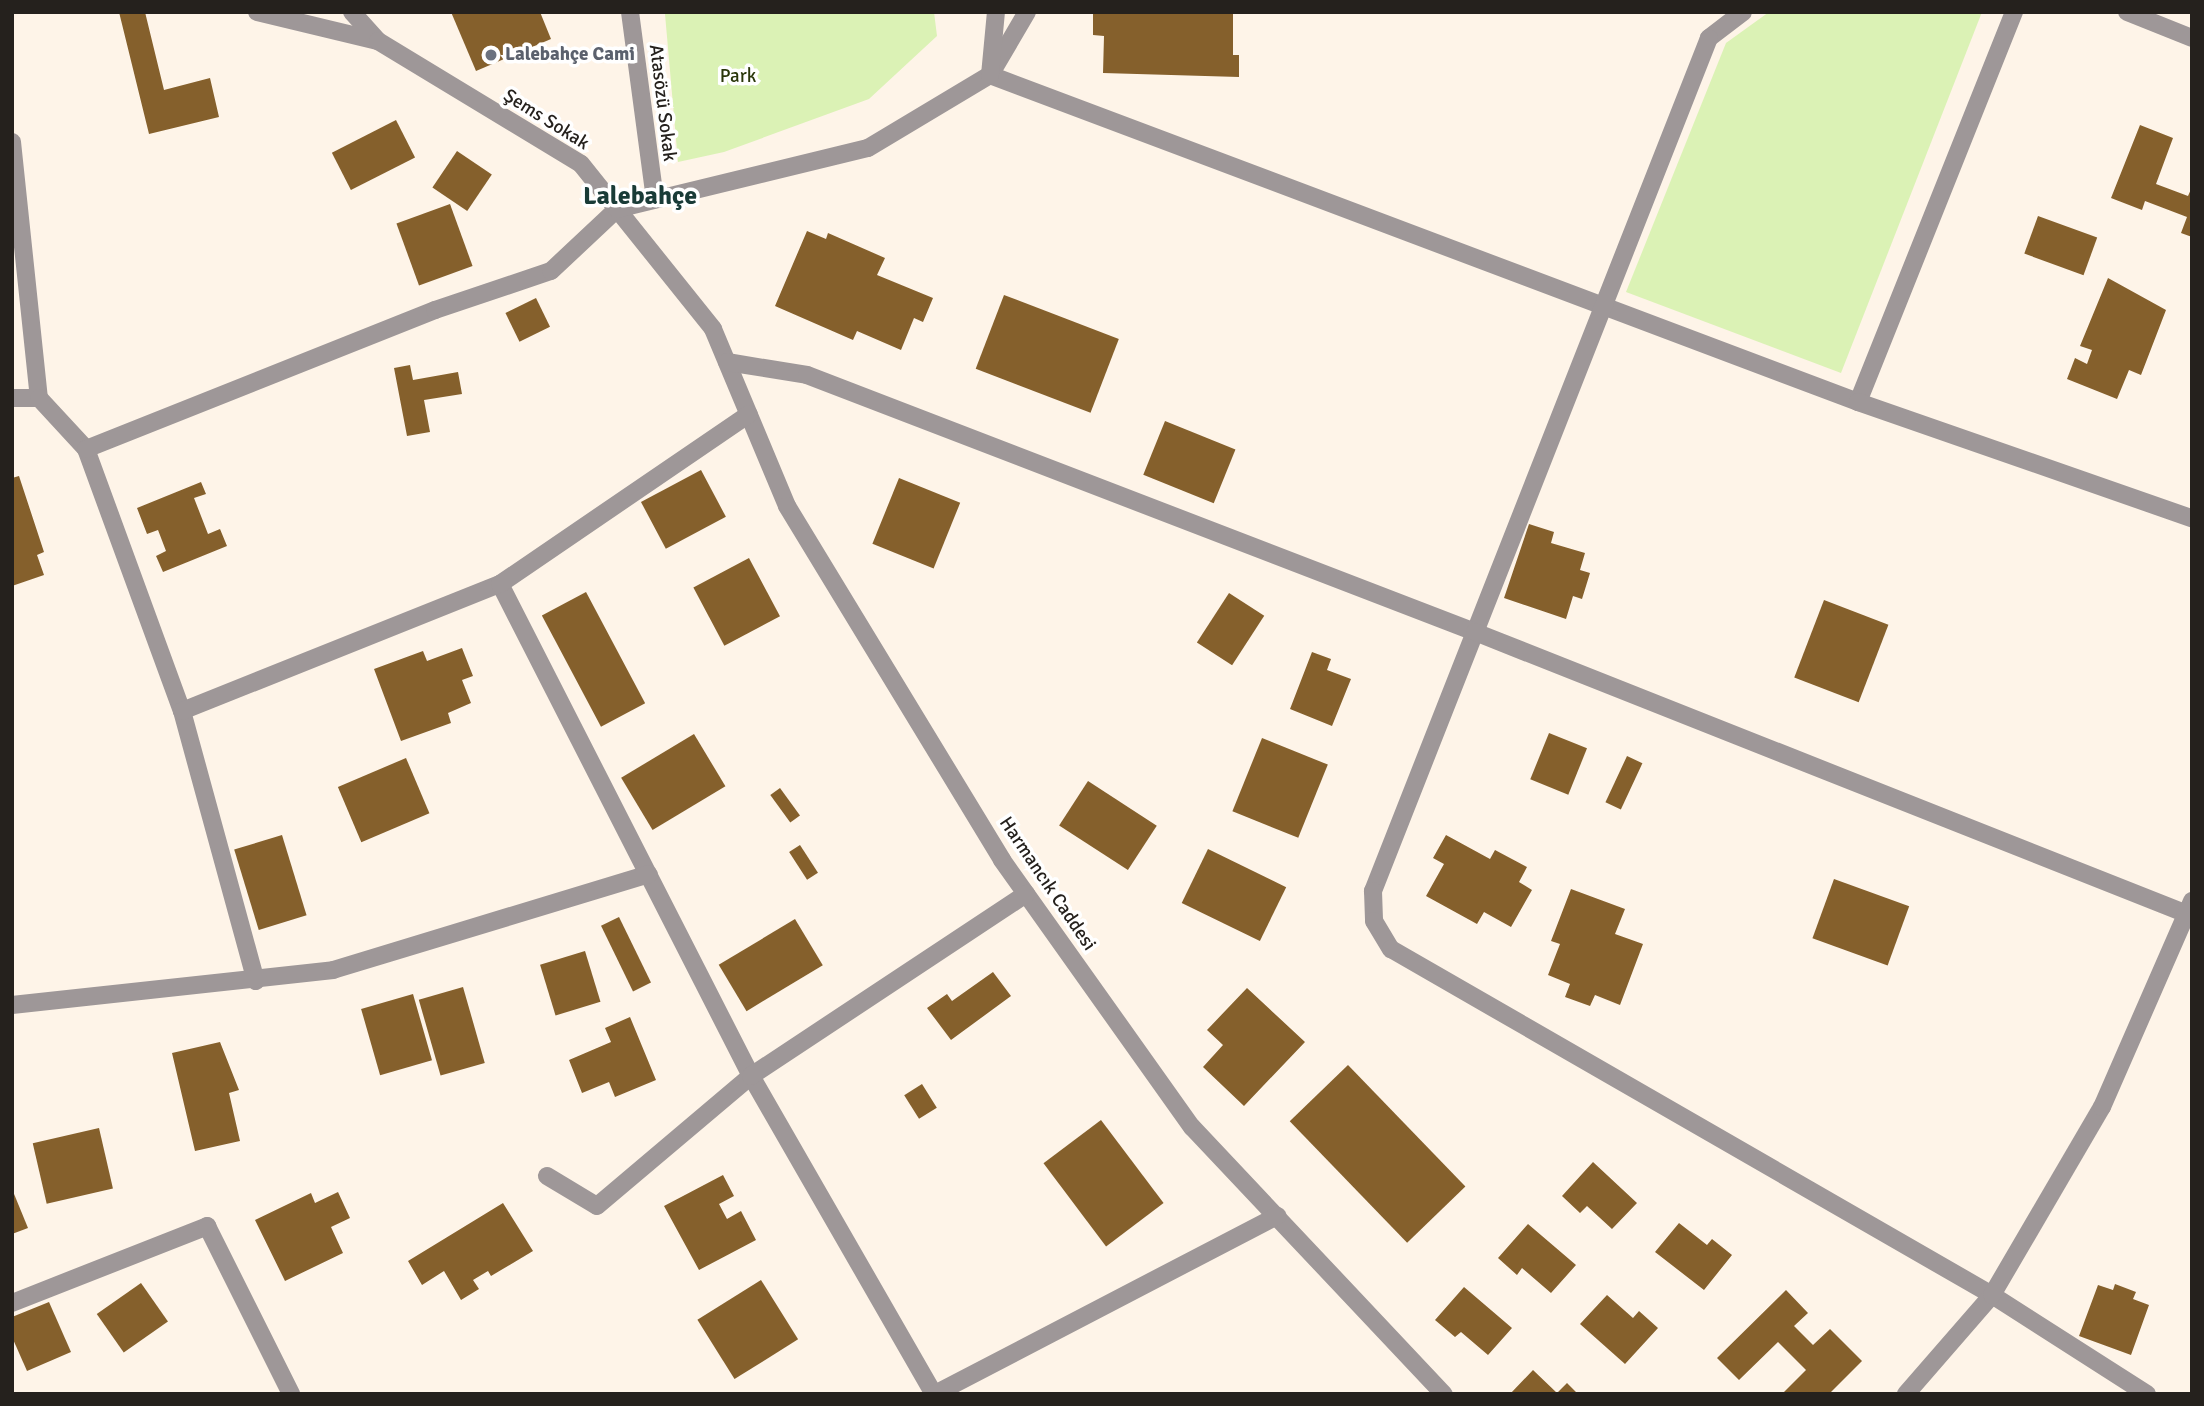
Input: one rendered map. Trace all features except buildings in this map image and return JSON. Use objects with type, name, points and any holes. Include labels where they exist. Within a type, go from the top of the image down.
[{"type":"street","points":[[257,12],[378,41]]},
{"type":"street","name":"Şems Sokak","points":[[352,12],[378,41],[580,164],[713,329]]},
{"type":"street","name":"Atasözü Sokak","points":[[630,12],[654,199]]},
{"type":"street","points":[[989,75],[996,12]]},
{"type":"street","points":[[86,449],[435,310],[551,271],[617,209],[868,148],[989,75],[1027,12]]},
{"type":"street","points":[[1743,12],[1709,38],[1373,891],[1374,921],[1391,949],[1992,1295],[2147,1394]]},
{"type":"street","points":[[1858,402],[2014,12]]},
{"type":"street","points":[[2127,12],[2192,38]]},
{"type":"street","points":[[989,75],[1858,402],[2192,518]]},
{"type":"street","points":[[12,142],[39,398],[86,449],[182,711],[257,981]]},
{"type":"street","name":"Harmancık Caddesi","points":[[713,329],[787,506],[1026,894],[1192,1127],[1444,1394]]},
{"type":"street","points":[[727,362],[807,375],[2190,911],[2102,1107],[1992,1295],[1906,1394]]},
{"type":"street","points":[[12,398],[39,398]]},
{"type":"street","points":[[182,711],[499,584],[749,414]]},
{"type":"street","points":[[499,584],[751,1076],[934,1394],[1277,1216]]},
{"type":"street","points":[[12,1005],[257,981],[333,970],[649,874]]},
{"type":"street","points":[[547,1176],[597,1206],[751,1076],[1026,894]]},
{"type":"street","points":[[12,1303],[207,1226],[291,1394]]},
{"type":"green space","name":"Park","points":[[934,12],[937,36],[869,99],[724,152],[678,162],[665,14]]},
{"type":"green space","points":[[1769,12],[1982,12],[1841,373],[1626,292],[1726,43]]},
{"type":"place","name":"Lalebahçe Cami","points":[[491,55]]},
{"type":"district","name":"Lalebahçe","points":[[640,197]]}]
